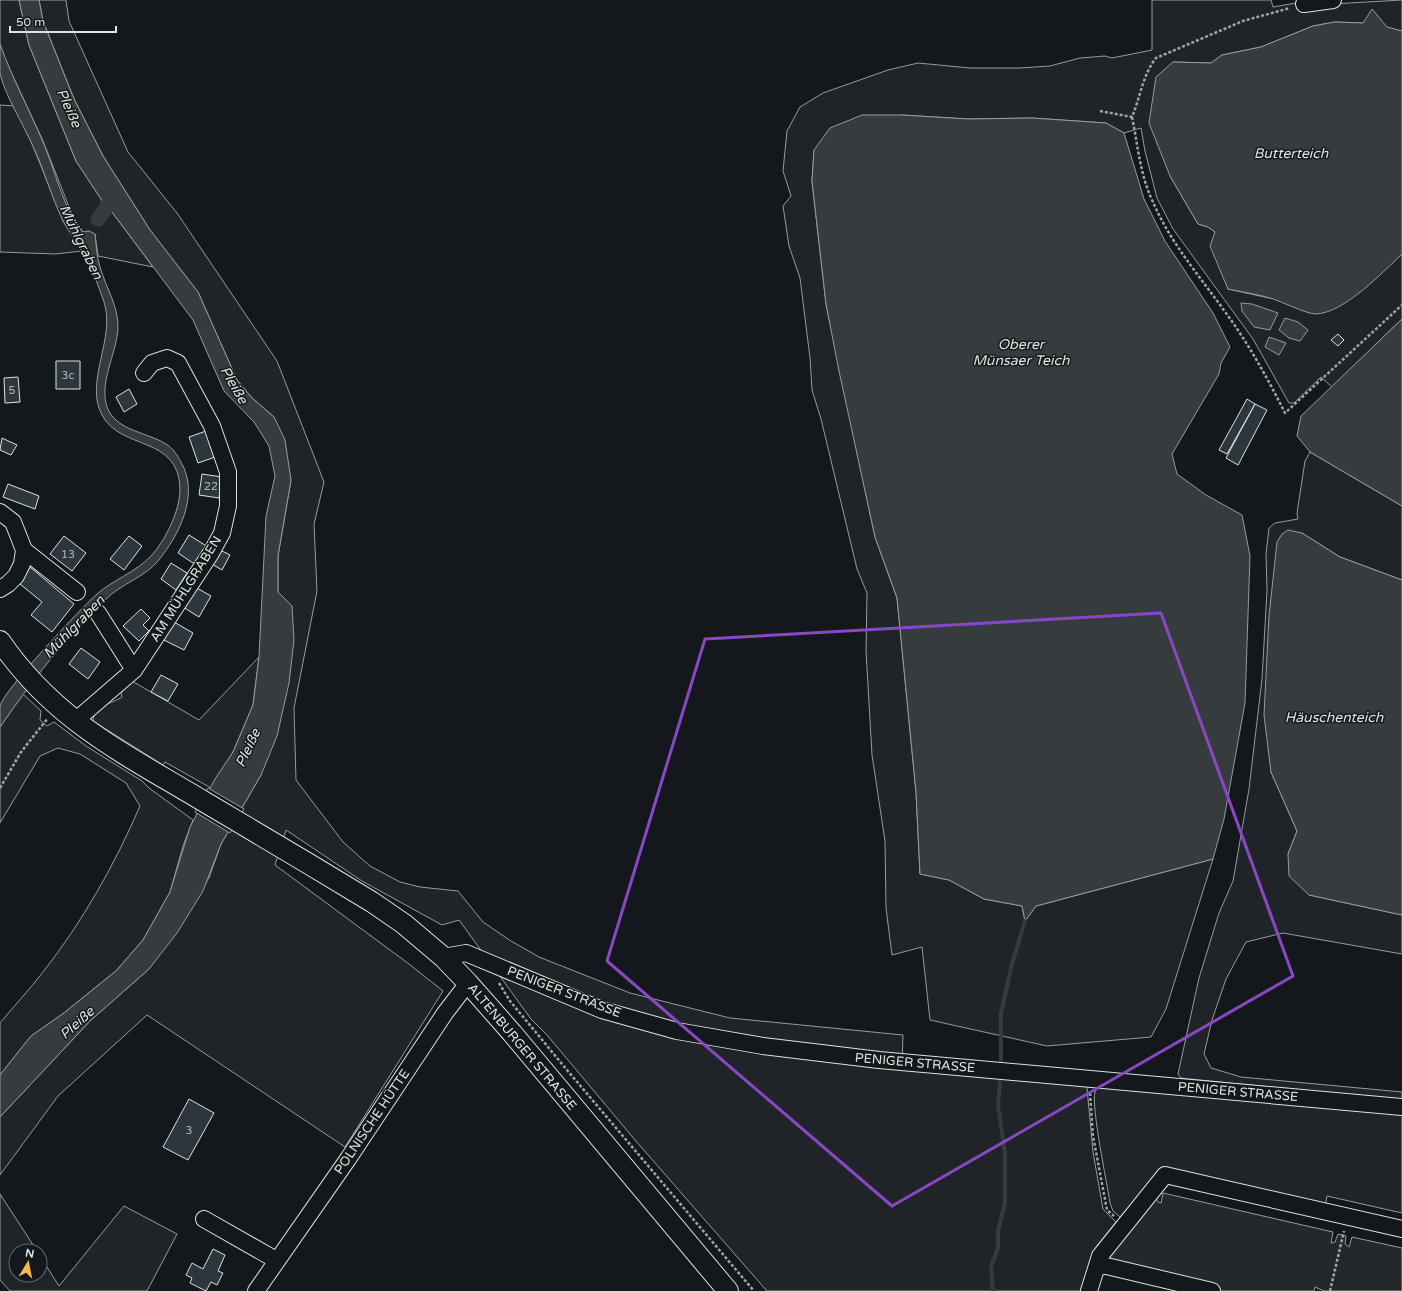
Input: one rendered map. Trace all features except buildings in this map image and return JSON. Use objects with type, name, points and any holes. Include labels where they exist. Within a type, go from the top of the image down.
[{"type":"main road","points":[[0,641],[18,666],[37,688],[75,721]]},
{"type":"main road","name":"ALTENBURGER STRASSE","points":[[75,721],[125,755],[372,902],[404,924],[443,957],[512,1033],[728,1291]]},
{"type":"street","points":[[1304,4],[1332,0]]},
{"type":"street","name":"AM MÜHLGRABEN","points":[[75,721],[134,670],[211,553],[222,533],[228,506],[228,472],[212,426],[178,363],[167,358],[152,363],[144,373]]},
{"type":"street","points":[[0,512],[13,522],[24,550],[22,564],[16,576],[0,589]]},
{"type":"street","points":[[24,550],[77,592]]},
{"type":"street","points":[[98,613],[134,670]]},
{"type":"street","name":"PENIGER STRASSE","points":[[443,957],[466,953],[602,1010],[677,1031],[763,1046],[879,1060],[1402,1107]]},
{"type":"street","name":"POLNISCHE HÜTTE","points":[[256,1291],[276,1260],[348,1159],[438,1024],[468,983]]},
{"type":"street","points":[[1089,1291],[1100,1256],[1165,1175],[1402,1229]]},
{"type":"street","points":[[204,1219],[276,1260]]},
{"type":"street","points":[[1098,1264],[1212,1291]]},
{"type":"path","points":[[1304,4],[1243,21],[1156,58],[1149,67],[1132,117],[1140,166],[1153,204],[1180,250],[1223,308],[1262,370],[1285,413],[1402,304]]},
{"type":"path","points":[[1100,111],[1132,117]]},
{"type":"path","points":[[0,788],[21,752],[56,706]]},
{"type":"path","points":[[492,964],[496,980],[510,1001],[754,1291]]},
{"type":"path","points":[[1090,1078],[1093,1136],[1107,1210],[1125,1225]]},
{"type":"path","points":[[1330,1291],[1347,1217]]},
{"type":"highlighted area","points":[[1161,613],[1293,976],[892,1206],[607,961],[705,639]]},
{"type":"shaded area","points":[[0,0],[19,0],[29,45],[76,161],[103,202],[93,215],[94,219],[101,222],[105,216],[112,212],[153,267],[98,256],[95,234],[83,232],[73,217],[43,141],[4,57],[0,44]]},
{"type":"shaded area","points":[[39,0],[66,0],[69,21],[128,152],[177,213],[277,361],[324,482],[314,524],[317,591],[294,708],[296,780],[343,842],[370,866],[400,882],[420,887],[458,891],[483,922],[511,941],[539,957],[630,993],[730,1018],[903,1035],[902,1067],[1085,1085],[1087,1088],[1093,1152],[1103,1209],[1116,1222],[1096,1247],[1080,1291],[767,1291],[635,1140],[547,1035],[531,1019],[459,920],[442,925],[362,881],[286,830],[275,865],[443,991],[345,1147],[147,1015],[58,1096],[0,1175],[0,1117],[90,1021],[149,969],[209,878],[221,844],[261,775],[292,606],[278,592],[278,556],[291,480],[274,417],[252,398],[237,380],[198,292],[150,230],[103,156],[74,99],[43,21]]},
{"type":"shaded area","points":[[1152,0],[1271,0],[1273,7],[1302,2],[1331,4],[1402,0],[1402,31],[1363,23],[1335,22],[1313,26],[1261,47],[1222,55],[1211,63],[1173,62],[1170,176],[1198,224],[1208,227],[1215,232],[1228,289],[1269,298],[1346,302],[1365,288],[1402,254],[1402,319],[1332,387],[1321,377],[1294,403],[1289,403],[1253,339],[1173,229],[1157,198],[1145,151],[1141,128],[1124,133],[1106,123],[1032,118],[968,119],[902,115],[814,150],[812,181],[826,304],[875,537],[897,598],[916,792],[920,874],[949,880],[984,899],[1022,906],[1025,921],[1036,906],[1213,859],[1166,1009],[1151,1037],[1047,1046],[930,1020],[922,947],[892,955],[886,908],[885,841],[872,755],[866,651],[867,593],[857,569],[821,419],[812,390],[810,358],[800,278],[789,246],[783,206],[791,196],[783,171],[787,131],[800,107],[823,93],[888,70],[918,63],[970,68],[1019,68],[1050,66],[1080,58],[1105,56],[1112,58],[1152,50]]},
{"type":"shaded area","points":[[0,105],[15,106],[33,146],[63,221],[82,251],[56,254],[0,252]]},
{"type":"shaded area","points":[[1310,452],[1402,506],[1402,580],[1340,557],[1302,533],[1271,772],[1297,831],[1288,854],[1309,895],[1402,915],[1402,954],[1283,933],[1246,942],[1226,979],[1212,1020],[1204,1054],[1211,1068],[1241,1077],[1402,1092],[1402,1100],[1181,1078],[1178,1074],[1199,978],[1219,913],[1233,881],[1249,789],[1262,679],[1267,590],[1266,554],[1269,528],[1275,523],[1298,519],[1297,513],[1305,461]]},
{"type":"shaded area","points":[[259,657],[253,705],[233,752],[211,788],[165,762],[163,765],[93,721],[97,711],[122,697],[121,693],[132,681],[199,720]]},
{"type":"shaded area","points":[[23,694],[41,711],[40,720],[47,726],[54,722],[86,746],[142,781],[149,788],[193,820],[183,846],[170,892],[143,940],[117,970],[64,1013],[31,1036],[0,1075],[0,1023],[33,985],[72,933],[109,871],[140,806],[126,783],[80,754],[58,748],[40,756],[0,823],[0,727]]},
{"type":"shaded area","points":[[1101,1086],[1402,1114],[1402,1213],[1327,1196],[1325,1207],[1164,1168],[1120,1217],[1113,1211],[1110,1203],[1097,1128],[1094,1100],[1095,1092]]},
{"type":"shaded area","points":[[1163,1193],[1333,1232],[1331,1243],[1335,1242],[1338,1234],[1346,1236],[1345,1244],[1349,1247],[1352,1237],[1402,1248],[1402,1291],[1324,1291],[1315,1287],[1314,1291],[1187,1291],[1091,1267],[1156,1198],[1158,1202],[1161,1203]]},
{"type":"shaded area","points":[[0,1194],[32,1243],[8,1243],[8,1283],[48,1283],[48,1269],[59,1286],[124,1206],[177,1234],[147,1291],[10,1291],[0,1280]]},
{"type":"water","name":"Pleiße","points":[[19,0],[39,0],[43,21],[74,99],[103,156],[150,230],[198,292],[237,380],[252,398],[274,417],[285,440],[291,480],[278,556],[278,592],[292,606],[294,640],[289,683],[277,736],[261,775],[221,844],[203,891],[177,933],[149,969],[90,1021],[0,1117],[0,1075],[31,1036],[64,1013],[117,970],[143,940],[170,892],[190,827],[215,779],[233,752],[253,705],[259,657],[266,516],[275,476],[269,446],[254,422],[224,391],[193,320],[103,202],[76,161],[29,45]]},
{"type":"water","name":"Butterteich","points":[[1372,9],[1387,27],[1402,31],[1402,254],[1374,281],[1351,299],[1339,307],[1327,312],[1316,314],[1300,310],[1270,298],[1228,289],[1210,246],[1215,232],[1208,227],[1198,224],[1170,176],[1149,123],[1156,77],[1173,62],[1211,63],[1222,55],[1261,47],[1313,26],[1335,22],[1363,23]]},
{"type":"water","name":"Mühlgraben","points":[[0,44],[43,142],[60,190],[71,214],[83,232],[89,231],[95,234],[99,263],[118,321],[117,339],[106,378],[105,398],[107,407],[111,415],[117,421],[133,430],[166,444],[171,448],[181,462],[186,475],[188,501],[180,527],[166,551],[158,561],[153,567],[112,594],[91,614],[50,660],[0,727],[0,706],[4,697],[28,668],[97,594],[145,562],[156,550],[175,516],[180,489],[177,472],[170,460],[160,451],[122,434],[111,426],[102,415],[97,402],[96,388],[106,330],[107,316],[104,302],[81,249],[63,221],[36,153],[9,99],[0,73]]},
{"type":"water","name":"Oberer Münsaer Teich","points":[[862,115],[902,115],[968,119],[1032,118],[1106,123],[1124,133],[1144,199],[1165,241],[1213,313],[1230,347],[1221,363],[1219,374],[1172,454],[1177,474],[1206,495],[1242,515],[1250,556],[1245,703],[1224,819],[1213,859],[1036,906],[1025,921],[1022,906],[984,899],[949,880],[920,874],[916,792],[897,598],[875,537],[839,371],[826,304],[812,181],[814,150],[830,128]]},
{"type":"water","points":[[1241,303],[1252,304],[1278,313],[1270,330],[1254,327],[1242,311]]},
{"type":"water","points":[[1285,318],[1298,322],[1308,330],[1300,341],[1289,338],[1279,330]]},
{"type":"water","points":[[1402,319],[1402,506],[1310,452],[1297,436],[1301,416]]},
{"type":"water","points":[[1269,337],[1286,343],[1279,355],[1265,347]]},
{"type":"water","name":"Häuschenteich","points":[[1288,530],[1302,533],[1340,557],[1402,580],[1402,915],[1309,895],[1289,876],[1288,854],[1297,831],[1271,772],[1264,715],[1269,616],[1277,542],[1282,534]]},
{"type":"pier","points":[[208,788],[244,809],[230,833],[195,812]]},
{"type":"waterway","points":[[98,219],[114,197]]},
{"type":"waterway","points":[[1001,1060],[1001,1013],[1012,964],[1025,921]]},
{"type":"waterway","points":[[993,1291],[991,1267],[998,1248],[998,1231],[1005,1203],[1005,1154],[998,1105],[1000,1082]]}]
